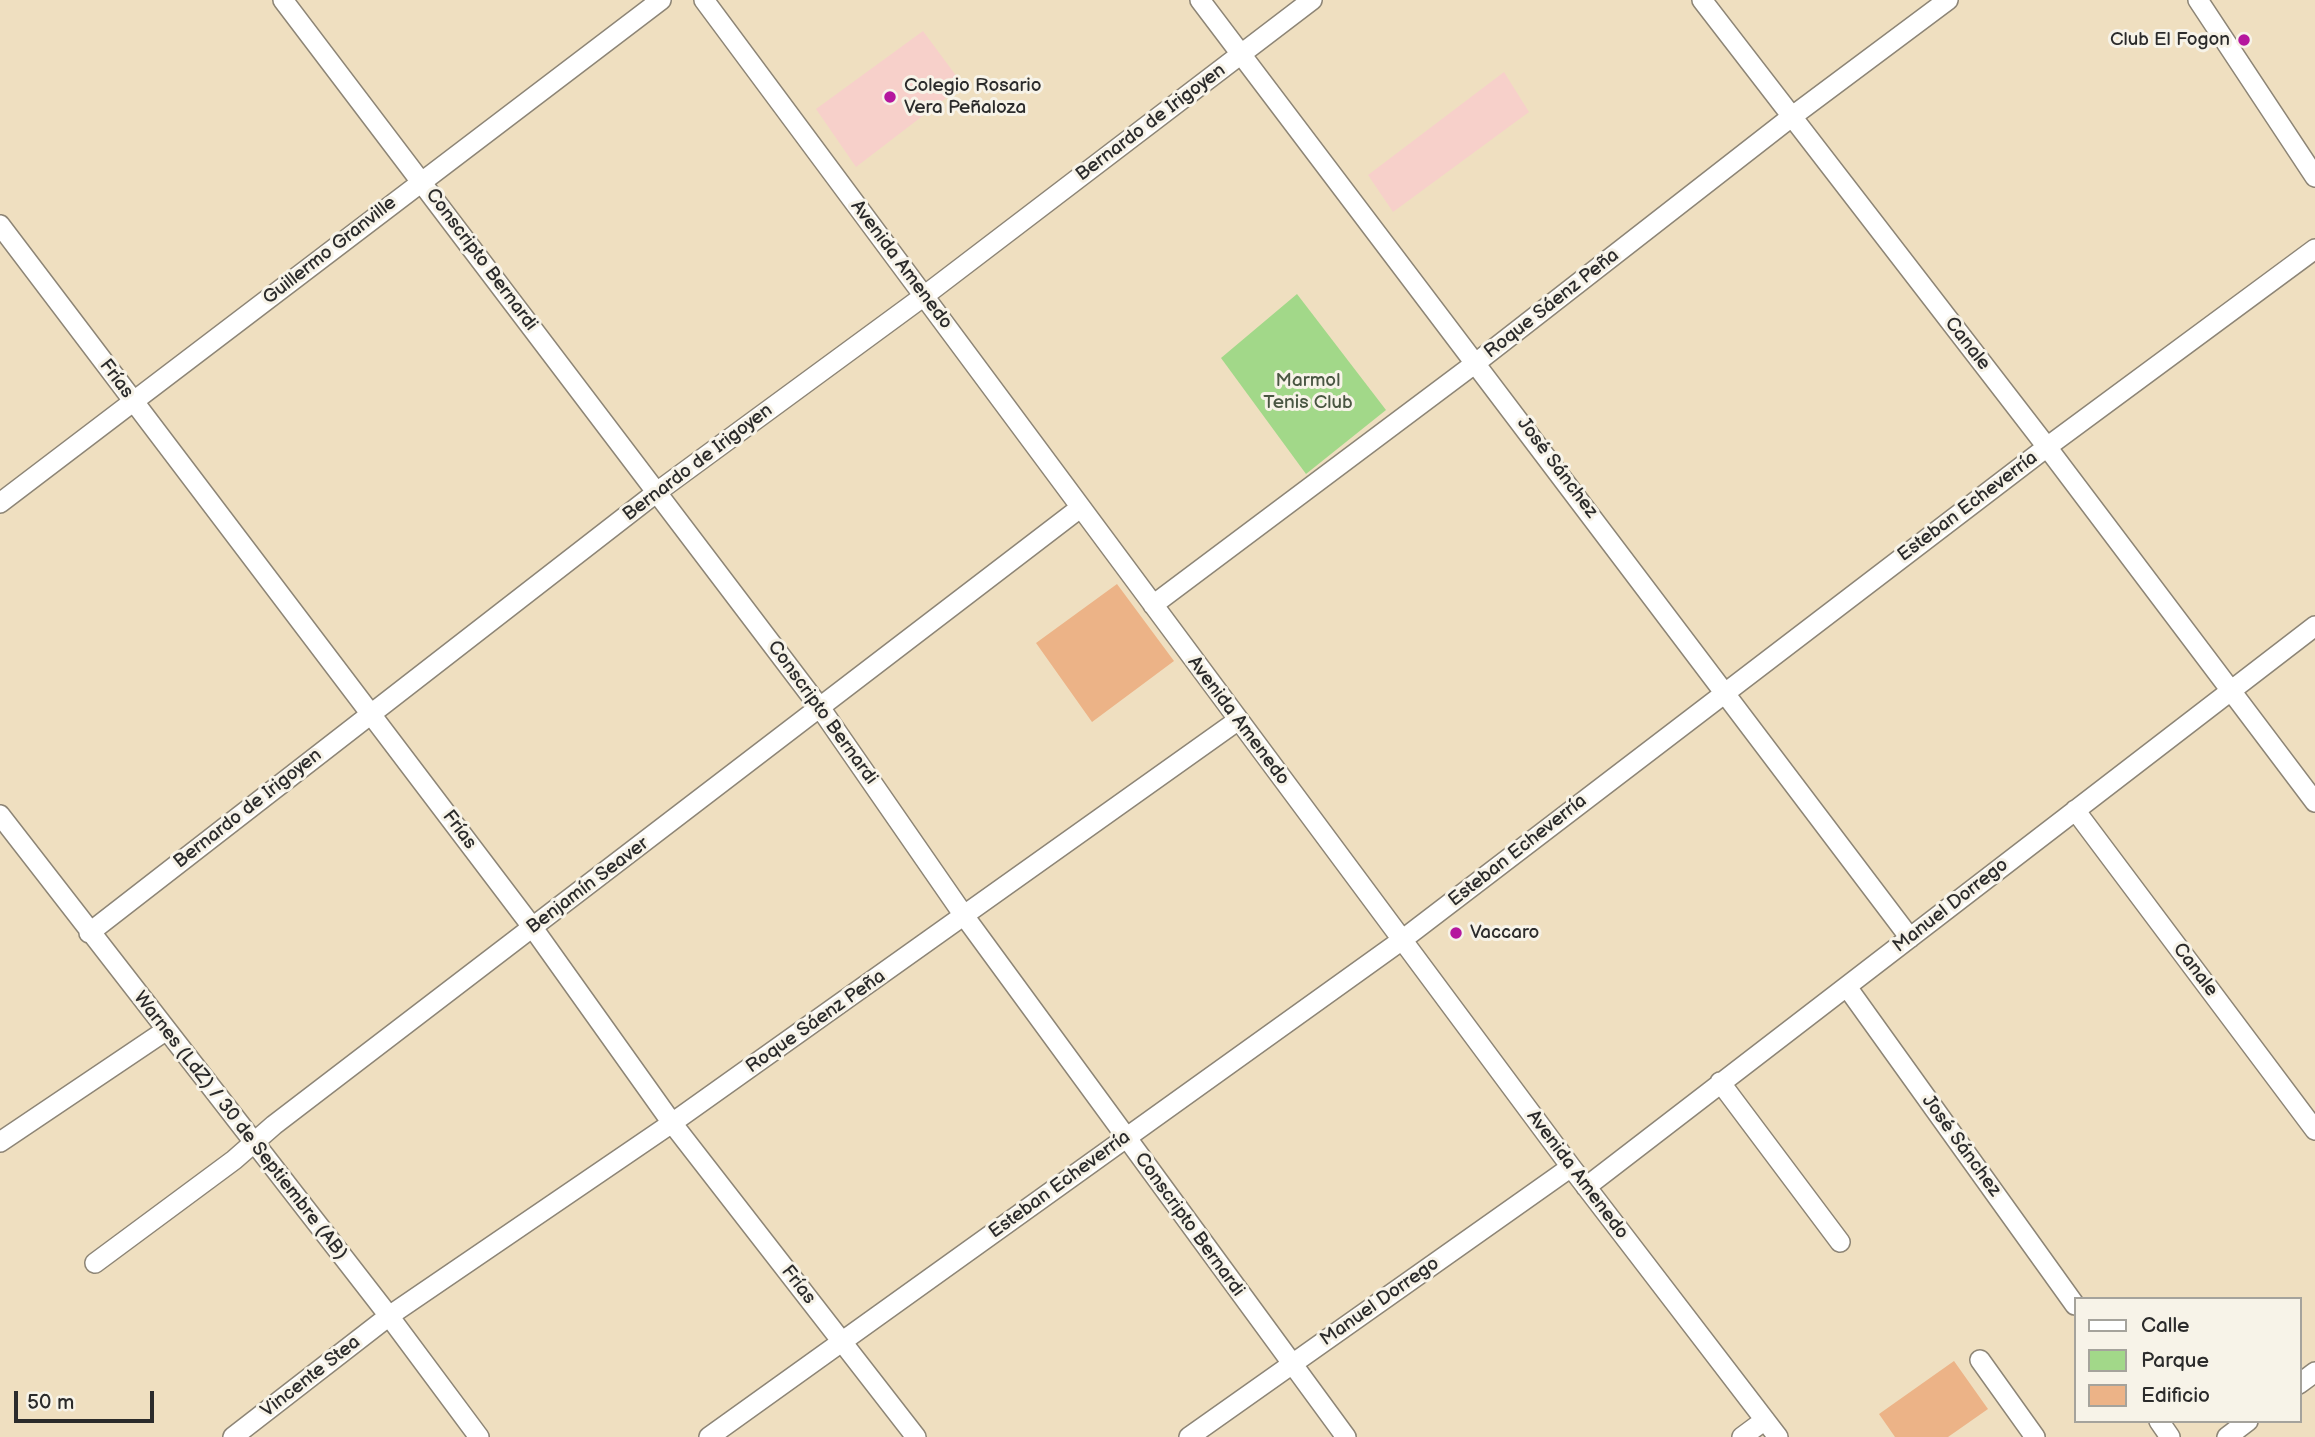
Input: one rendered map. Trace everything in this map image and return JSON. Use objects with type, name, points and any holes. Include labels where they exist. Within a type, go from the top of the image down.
[{"type":"street","name":"Conscripto Bernardi","points":[[284,0],[821,709],[965,917],[1346,1437]]},
{"type":"street","name":"Guillermo Granville","points":[[0,503],[660,0]]},
{"type":"street","name":"Avenida Amenedo","points":[[704,0],[1237,721],[1586,1187],[1778,1437]]},
{"type":"street","name":"José Sánchez","points":[[1200,0],[1477,362],[1910,938]]},
{"type":"street","name":"Bernardo de Irigoyen","points":[[89,933],[657,492],[924,296],[1312,0]]},
{"type":"street","name":"Canale","points":[[1702,0],[1790,118],[2232,689],[2315,802]]},
{"type":"street","name":"Roque Sáenz Peña","points":[[1153,605],[1477,362],[1790,118],[1948,0]]},
{"type":"street","points":[[2198,0],[2315,177]]},
{"type":"street","name":"Frías","points":[[0,225],[533,928],[672,1123],[916,1437]]},
{"type":"street","name":"Esteban Echeverría","points":[[709,1437],[1402,940],[2047,447],[2315,249]]},
{"type":"street","name":"Benjamín Seaver","points":[[95,1263],[1080,508]]},
{"type":"street","name":"Manuel Dorrego","points":[[1586,1187],[2315,626]]},
{"type":"street","name":"Roque Sáenz Peña","points":[[389,1316],[672,1123],[1237,721]]},
{"type":"street","name":"Canale","points":[[2075,810],[2315,1130]]},
{"type":"street","name":"Warnes (LdZ) / 30 de Septiembre (AB)","points":[[0,815],[165,1031],[389,1316],[479,1437]]},
{"type":"street","name":"José Sánchez","points":[[1847,987],[2074,1304]]},
{"type":"street","points":[[0,1142],[165,1031]]},
{"type":"street","points":[[1720,1082],[1840,1242]]},
{"type":"street","name":"Manuel Dorrego","points":[[1189,1437],[1571,1167]]},
{"type":"street","name":"Vincente Stea","points":[[233,1437],[389,1316]]},
{"type":"street","points":[[1980,1360],[2035,1437]]},
{"type":"street","points":[[1742,1437],[1765,1420]]},
{"type":"street","points":[[2227,1437],[2245,1423]]},
{"type":"shaded area","name":"Colegio Rosario Vera Peñaloza","points":[[923,31],[963,85],[856,167],[816,109]]},
{"type":"shaded area","points":[[1504,72],[1529,112],[1393,212],[1368,175]]},
{"type":"green space","name":"Marmol Tenis Club","points":[[1297,294],[1386,410],[1306,474],[1221,358]]},
{"type":"building","points":[[1117,584],[1174,661],[1092,722],[1036,643]]},
{"type":"building","points":[[1954,1361],[1988,1409],[1948,1437],[1895,1437],[1879,1414]]},
{"type":"place","name":"Club El Fogon","points":[[2244,40]]},
{"type":"place","name":"Colegio Rosario Vera Peñaloza","points":[[890,97]]},
{"type":"place","name":"Vaccaro","points":[[1456,933]]}]
